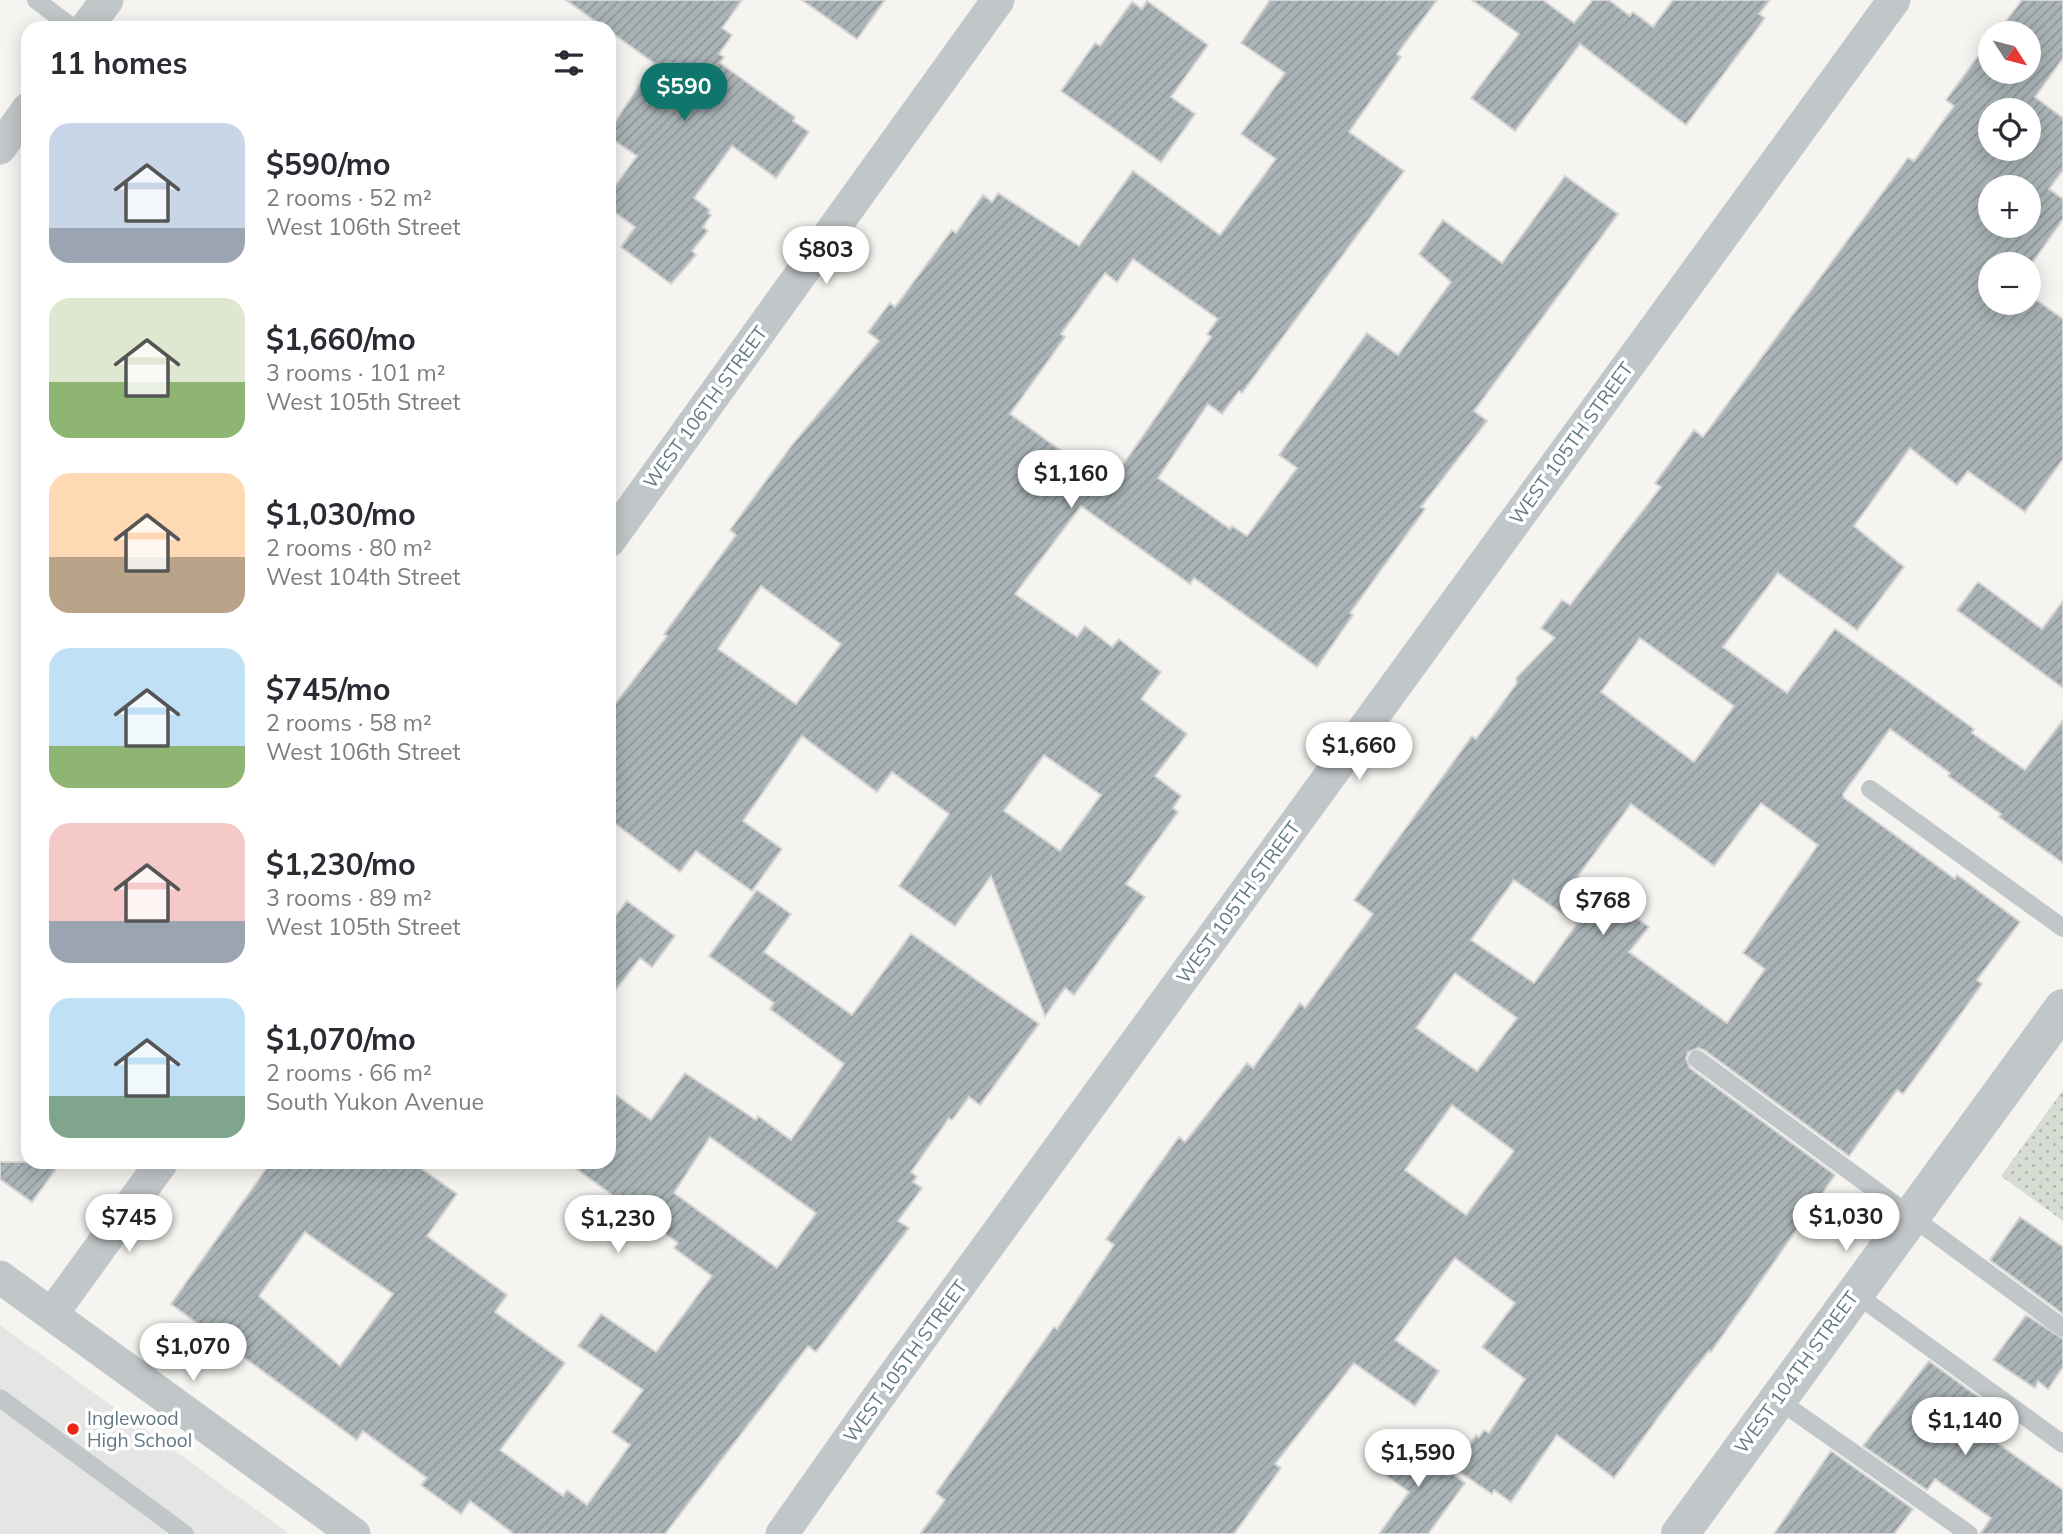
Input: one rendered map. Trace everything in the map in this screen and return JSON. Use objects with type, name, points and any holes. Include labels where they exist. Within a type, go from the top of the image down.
[{"type":"street","points":[[91,21],[107,0]]},
{"type":"street","name":"WEST 106TH STREET","points":[[616,531],[998,0]]},
{"type":"street","name":"WEST 105TH STREET","points":[[782,1534],[916,1344],[1894,0]]},
{"type":"street","points":[[0,148],[21,119]]},
{"type":"street","name":"WEST 104TH STREET","points":[[1680,1534],[1853,1292],[1912,1217],[2063,1008]]},
{"type":"street","points":[[52,1314],[157,1169]]},
{"type":"street","points":[[0,1277],[354,1534]]},
{"type":"lane","points":[[36,0],[64,21]]},
{"type":"lane","points":[[1870,789],[2063,928]]},
{"type":"lane","points":[[1697,1059],[2063,1328]]},
{"type":"lane","points":[[1853,1292],[2063,1444]]},
{"type":"lane","points":[[0,1398],[185,1534]]},
{"type":"lane","points":[[1777,1399],[1969,1534]]},
{"type":"shaded area","points":[[2063,1090],[2063,1221],[2001,1176]]},
{"type":"shaded area","name":"Inglewood High School","points":[[0,1325],[290,1534],[0,1534]]},
{"type":"building","points":[[566,0],[742,0],[722,28],[732,35],[719,54],[724,57],[720,63],[795,117],[793,121],[809,132],[776,178],[732,146],[694,198],[710,210],[708,213],[711,215],[703,227],[708,231],[692,251],[696,255],[671,284],[621,247],[635,227],[616,213],[616,184],[637,156],[616,142],[616,120],[654,63],[616,36],[616,21],[595,21]]},
{"type":"building","points":[[802,0],[885,0],[857,39]]},
{"type":"building","points":[[1270,0],[1437,0],[1397,54],[1401,57],[1349,132],[1404,171],[1242,393],[1239,391],[1222,414],[1208,404],[1158,478],[1230,529],[1232,526],[1247,536],[1297,468],[1279,455],[1367,333],[1398,355],[1451,282],[1419,254],[1443,220],[1502,263],[1565,176],[1618,214],[1474,411],[1487,421],[1421,507],[1425,509],[1350,613],[1353,615],[1317,667],[1194,578],[1190,584],[1081,506],[1015,594],[1077,637],[1085,626],[1112,647],[1119,639],[1161,672],[1141,699],[1187,734],[1155,776],[1181,796],[1173,808],[1178,812],[1126,884],[1145,897],[1074,995],[1065,988],[1045,1016],[991,876],[955,926],[899,886],[949,814],[892,772],[877,792],[802,736],[743,821],[782,849],[752,891],[696,851],[680,872],[616,824],[616,703],[667,636],[664,634],[736,535],[730,530],[792,445],[879,341],[868,332],[890,303],[895,307],[952,230],[956,233],[983,195],[992,202],[998,193],[1079,246],[1133,171],[1220,235],[1276,159],[1241,134],[1285,73],[1241,43]],"holes":[[[1133,259],[1218,319],[1207,334],[1211,337],[1109,485],[1010,414],[1065,337],[1061,334],[1105,273],[1117,282]],[[761,586],[841,644],[796,704],[718,649]],[[1044,755],[1101,795],[1060,851],[1004,811]]]},
{"type":"building","points":[[1472,0],[1543,0],[1574,23],[1593,0],[1609,0],[1630,16],[1633,12],[1653,27],[1673,0],[1770,0],[1759,14],[1765,18],[1686,125],[1580,44],[1515,131],[1471,98],[1519,34]]},
{"type":"building","points":[[2022,0],[2063,0],[2063,58],[2036,98],[1978,98],[1978,161],[2041,161],[2041,102],[2063,118],[2063,170],[2049,189],[2063,199],[2063,219],[2040,252],[1978,252],[1978,315],[2041,315],[2041,303],[2063,319],[2063,459],[2025,512],[1968,471],[1957,485],[1910,448],[1854,526],[1904,567],[1857,630],[1778,573],[1723,647],[1787,693],[1835,629],[1974,729],[1972,733],[2025,770],[2063,720],[2063,863],[1999,817],[2001,814],[1890,729],[1843,794],[1844,798],[1955,879],[1957,875],[2020,922],[1977,980],[1982,984],[1933,1053],[1903,1094],[1897,1090],[1849,1156],[1704,1050],[1698,1048],[1688,1052],[1686,1058],[1690,1068],[1835,1175],[1711,1352],[1709,1351],[1678,1390],[1614,1478],[1557,1435],[1511,1502],[1494,1490],[1492,1494],[1454,1468],[1476,1435],[1479,1437],[1484,1430],[1489,1433],[1525,1379],[1482,1347],[1515,1303],[1455,1258],[1395,1340],[1439,1371],[1415,1406],[1354,1363],[1275,1464],[1281,1468],[1234,1534],[920,1534],[945,1500],[936,1493],[1054,1327],[1057,1329],[1114,1245],[1106,1239],[1179,1137],[1185,1142],[1247,1063],[1253,1068],[1300,1003],[1305,1008],[1373,914],[1354,900],[1472,736],[1476,739],[1517,683],[1516,678],[1555,638],[1541,628],[1562,600],[1570,605],[1661,487],[1655,483],[1694,430],[1703,437],[1908,158],[1914,161],[1954,106],[1946,100],[1978,56],[1978,84],[2041,84],[2041,21],[2006,21]],"holes":[[[1640,638],[1734,706],[1694,762],[1601,692]],[[1761,803],[1818,845],[1743,953],[1765,969],[1727,1023],[1629,952],[1649,927],[1578,876],[1631,804],[1714,866]],[[1514,880],[1577,924],[1534,983],[1471,940]],[[1455,973],[1517,1018],[1477,1071],[1416,1028]],[[1452,1105],[1514,1151],[1466,1215],[1405,1170]]]},
{"type":"building","points":[[1147,1],[1208,45],[1171,97],[1195,114],[1161,162],[1061,91],[1095,43],[1100,46],[1132,2],[1142,9]]},
{"type":"building","points":[[1978,582],[2042,629],[2063,601],[2063,688],[1957,610]]},
{"type":"building","points":[[757,890],[791,914],[764,952],[852,1015],[911,934],[1039,1024],[980,1105],[969,1097],[952,1120],[949,1118],[911,1172],[917,1177],[913,1182],[922,1188],[898,1221],[909,1228],[816,1352],[808,1346],[665,1534],[514,1534],[470,1501],[461,1514],[421,1485],[427,1478],[363,1431],[357,1440],[171,1304],[266,1169],[422,1169],[457,1194],[427,1236],[507,1295],[495,1312],[565,1363],[500,1450],[563,1496],[567,1490],[587,1505],[630,1445],[612,1432],[643,1390],[578,1346],[601,1314],[656,1352],[712,1276],[674,1248],[678,1243],[577,1169],[616,1169],[616,1095],[651,1120],[685,1073],[756,1120],[758,1116],[791,1140],[844,1064],[770,1009],[774,1003],[709,956]],"holes":[[[710,1137],[816,1213],[777,1268],[674,1193]],[[305,1232],[393,1294],[340,1366],[259,1296]]]},
{"type":"building","points":[[627,901],[675,936],[652,967],[640,958],[616,990],[616,916]]},
{"type":"building","points":[[0,1162],[21,1162],[21,1169],[56,1169],[32,1202],[0,1179]]},
{"type":"building","points":[[2020,1217],[2063,1247],[2063,1314],[1990,1260]]},
{"type":"building","points":[[2026,1315],[2063,1339],[2063,1367],[2048,1389],[2038,1381],[2035,1388],[1993,1360]]},
{"type":"building","points":[[1929,1361],[1988,1404],[1972,1425],[2063,1490],[2063,1534],[1980,1534],[1991,1518],[1935,1479],[1927,1490],[1863,1446]]},
{"type":"building","points":[[1401,1436],[1465,1483],[1428,1534],[1379,1534],[1409,1492],[1377,1469]]},
{"type":"building","points":[[1831,1451],[1913,1509],[1894,1534],[1774,1534]]},
{"type":"place","name":"Inglewood High School","points":[[73,1429]]}]
